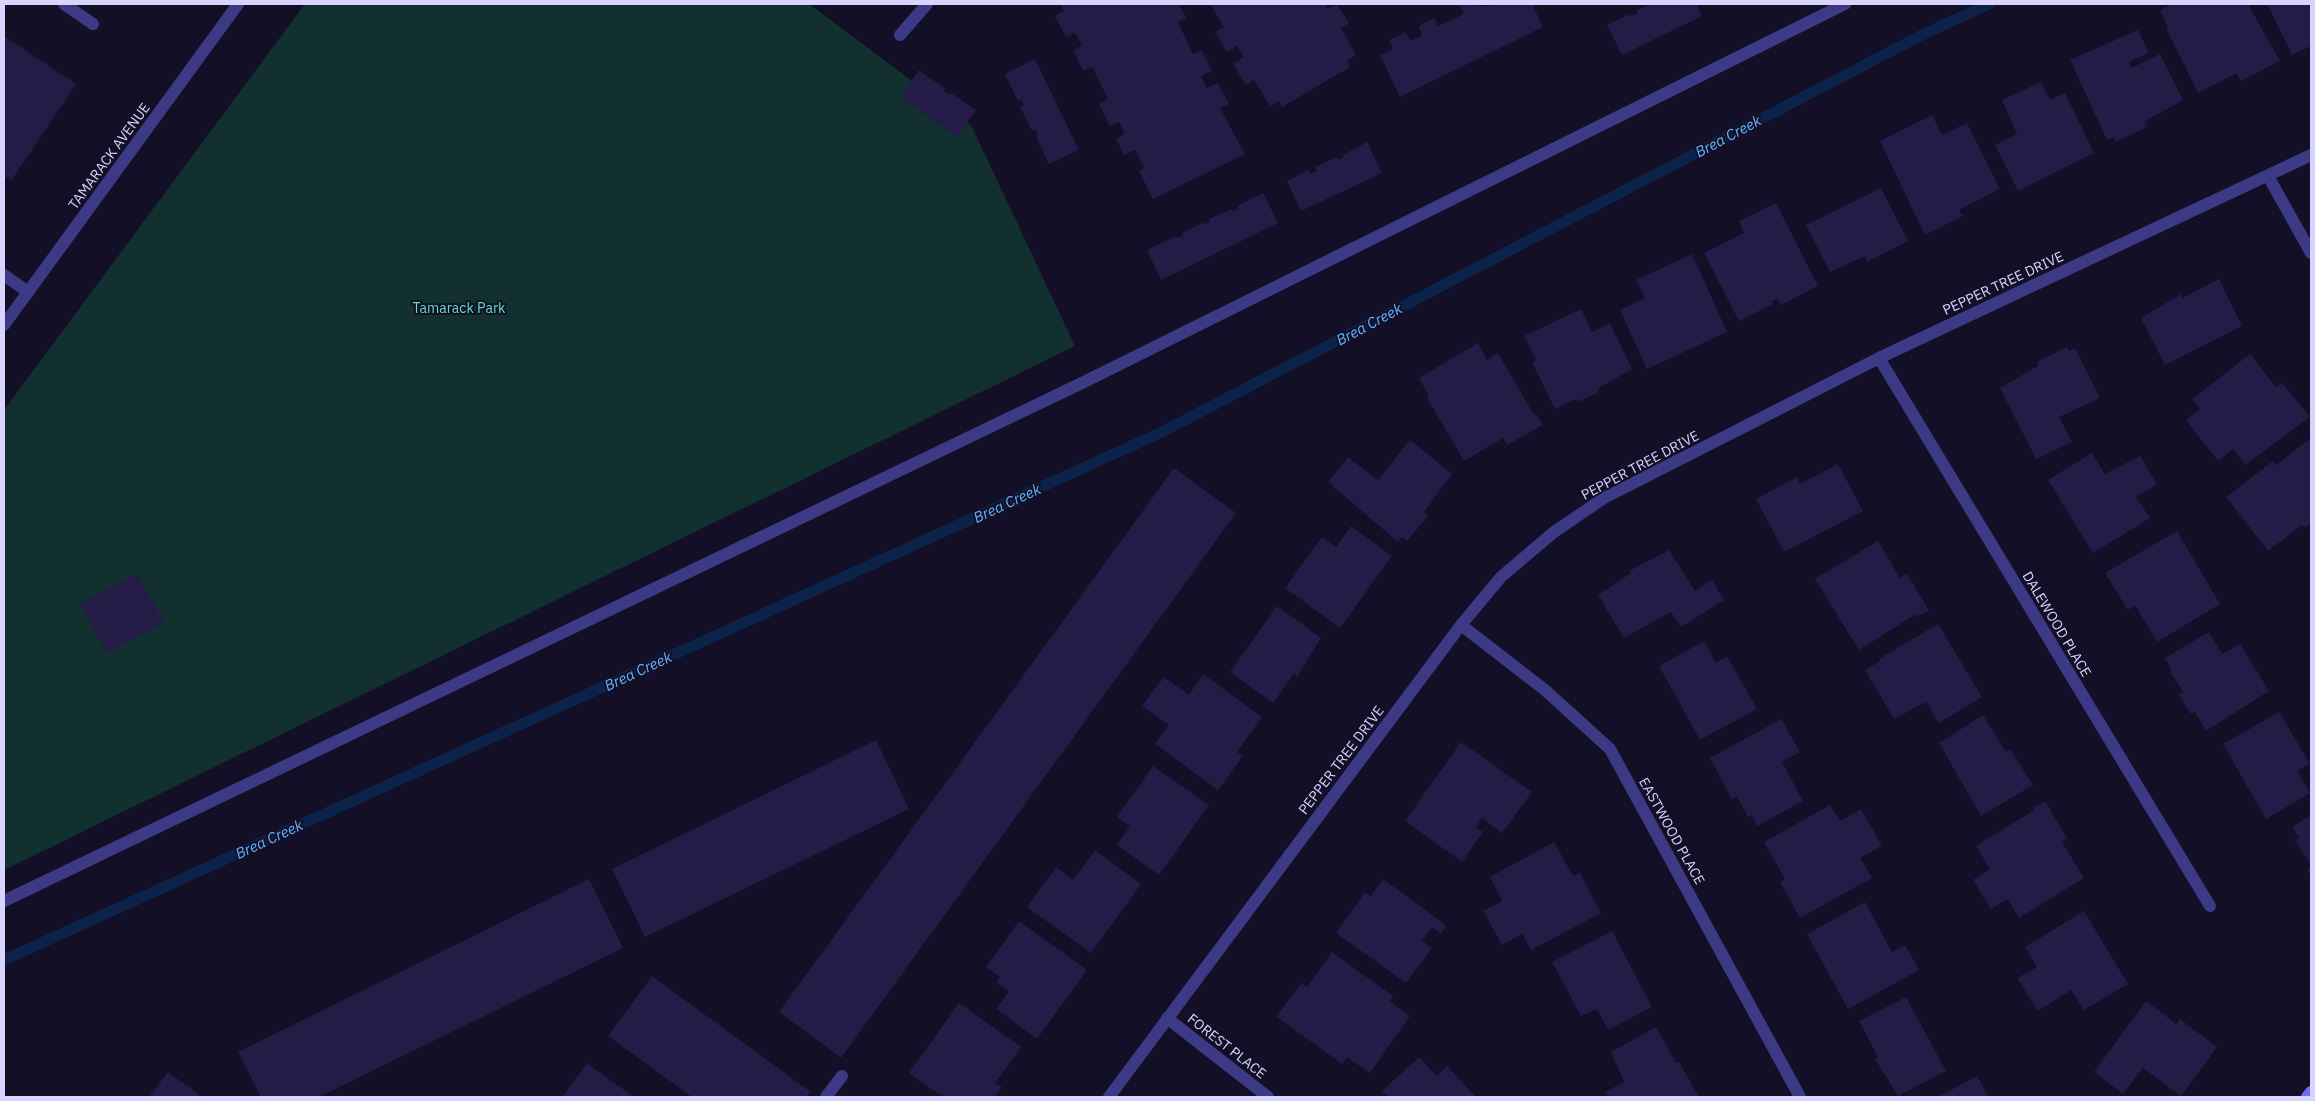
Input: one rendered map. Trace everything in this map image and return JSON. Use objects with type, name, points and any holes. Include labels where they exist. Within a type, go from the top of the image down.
[{"type":"main road","points":[[2307,1097],[2311,1092]]},
{"type":"street","points":[[64,4],[93,24]]},
{"type":"street","name":"TAMARACK AVENUE","points":[[4,325],[238,4]]},
{"type":"street","points":[[900,35],[927,4]]},
{"type":"street","points":[[4,901],[1084,382],[1845,4]]},
{"type":"street","name":"PEPPER TREE DRIVE","points":[[1110,1097],[1461,625],[1501,577],[1554,532],[1604,498],[1879,358],[2311,156]]},
{"type":"street","points":[[2268,176],[2311,253]]},
{"type":"street","points":[[4,276],[28,292]]},
{"type":"street","name":"DALEWOOD PLACE","points":[[1879,358],[2210,906]]},
{"type":"street","name":"EASTWOOD PLACE","points":[[1461,625],[1544,690],[1610,749],[1800,1097]]},
{"type":"street","name":"FOREST PLACE","points":[[1168,1018],[1268,1097]]},
{"type":"street","points":[[826,1097],[842,1076]]},
{"type":"green space","name":"Tamarack Park","points":[[305,4],[809,4],[971,125],[1075,346],[4,870],[4,410]]},
{"type":"building","points":[[1061,4],[1179,4],[1186,18],[1178,22],[1193,54],[1202,50],[1212,71],[1201,76],[1207,88],[1218,83],[1229,104],[1220,108],[1245,154],[1153,199],[1139,171],[1144,168],[1135,150],[1124,155],[1116,139],[1125,134],[1119,122],[1110,126],[1099,104],[1108,99],[1092,67],[1083,71],[1073,50],[1082,46],[1075,33],[1066,37],[1055,16],[1064,11]]},
{"type":"building","points":[[1210,4],[1324,4],[1327,9],[1337,4],[1349,23],[1341,28],[1356,55],[1347,61],[1350,67],[1282,107],[1279,101],[1270,106],[1254,80],[1246,85],[1233,64],[1244,57],[1237,46],[1227,52],[1215,32],[1224,27]]},
{"type":"building","points":[[1465,4],[1481,6],[1532,4],[1543,27],[1400,97],[1380,55],[1393,49],[1389,40],[1406,32],[1410,41],[1422,35],[1419,26],[1434,18],[1438,26],[1464,14],[1460,6]]},
{"type":"building","points":[[1650,4],[1696,4],[1702,16],[1622,55],[1607,25],[1630,14],[1631,16],[1638,13],[1636,11]]},
{"type":"building","points":[[2173,4],[2248,4],[2280,61],[2241,81],[2237,73],[2198,93],[2166,28],[2168,27],[2160,10]]},
{"type":"building","points":[[2267,4],[2311,4],[2311,46],[2292,55]]},
{"type":"building","points":[[2138,30],[2149,53],[2129,62],[2131,68],[2160,54],[2183,100],[2144,122],[2147,127],[2116,142],[2113,137],[2107,140],[2070,60]]},
{"type":"building","points":[[4,36],[76,84],[11,181],[4,175]]},
{"type":"building","points":[[1035,59],[1079,150],[1049,164],[1036,137],[1038,136],[1035,129],[1032,131],[1020,107],[1024,105],[1021,100],[1018,101],[1005,74]]},
{"type":"building","points":[[919,70],[946,89],[944,91],[950,95],[951,93],[976,110],[957,137],[900,97]]},
{"type":"building","points":[[2041,82],[2050,100],[2065,93],[2094,153],[2018,191],[1995,145],[2017,134],[2002,100]]},
{"type":"building","points":[[1932,115],[1942,135],[1967,123],[2000,189],[1959,210],[1963,216],[1925,235],[1880,141]]},
{"type":"building","points":[[1367,142],[1382,173],[1301,211],[1287,181],[1309,170],[1310,174],[1317,171],[1315,167],[1337,157],[1338,160],[1344,157],[1343,155]]},
{"type":"building","points":[[1881,188],[1908,241],[1867,262],[1865,256],[1830,272],[1806,225]]},
{"type":"building","points":[[1263,193],[1278,223],[1161,280],[1147,250],[1176,236],[1177,238],[1183,236],[1182,233],[1204,222],[1205,225],[1210,222],[1209,219],[1232,209],[1233,212],[1238,209],[1237,206]]},
{"type":"building","points":[[1776,203],[1818,286],[1781,305],[1777,299],[1772,301],[1773,304],[1739,321],[1704,253],[1744,233],[1739,221]]},
{"type":"building","points":[[1692,254],[1727,332],[1647,369],[1620,310],[1645,298],[1636,280]]},
{"type":"building","points":[[2219,279],[2242,326],[2165,365],[2141,318],[2181,294],[2182,298]]},
{"type":"building","points":[[1581,309],[1592,332],[1610,323],[1632,369],[1597,389],[1599,392],[1578,402],[1576,399],[1555,409],[1532,362],[1536,360],[1524,336]]},
{"type":"building","points":[[1478,343],[1487,360],[1498,353],[1534,415],[1536,414],[1543,425],[1507,445],[1503,438],[1464,461],[1427,398],[1429,396],[1419,378]]},
{"type":"building","points":[[2067,347],[2069,351],[2075,348],[2100,398],[2059,417],[2072,442],[2036,459],[2000,388],[2038,366],[2037,362]]},
{"type":"building","points":[[2250,354],[2276,387],[2282,383],[2310,417],[2245,465],[2233,449],[2218,461],[2186,420],[2200,409],[2192,399]]},
{"type":"building","points":[[2311,438],[2311,523],[2304,528],[2302,525],[2268,551],[2226,497],[2273,461],[2276,465]]},
{"type":"building","points":[[1410,440],[1452,474],[1424,512],[1429,515],[1407,541],[1402,537],[1398,542],[1328,482],[1348,457],[1378,480]]},
{"type":"building","points":[[2092,453],[2105,474],[2140,456],[2157,484],[2136,497],[2150,518],[2093,553],[2048,480]]},
{"type":"building","points":[[1838,464],[1863,511],[1784,552],[1756,499],[1797,477],[1800,484]]},
{"type":"building","points":[[1174,468],[1236,513],[841,1058],[779,1012]]},
{"type":"building","points":[[1351,526],[1392,556],[1340,628],[1285,588],[1322,537],[1336,547]]},
{"type":"building","points":[[2177,531],[2220,604],[2157,642],[2135,605],[2128,610],[2105,573]]},
{"type":"building","points":[[1878,541],[1900,578],[1907,574],[1929,610],[1917,617],[1916,614],[1859,650],[1815,579]]},
{"type":"building","points":[[1669,550],[1695,591],[1712,580],[1724,600],[1681,627],[1671,612],[1624,638],[1598,595],[1631,573],[1629,571]]},
{"type":"building","points":[[137,573],[164,623],[107,653],[80,604]]},
{"type":"building","points":[[1277,606],[1321,638],[1297,677],[1294,674],[1273,703],[1230,672]]},
{"type":"building","points":[[1938,624],[1982,697],[1939,723],[1926,702],[1894,719],[1865,670],[1880,661],[1879,659]]},
{"type":"building","points":[[2209,632],[2222,654],[2240,644],[2269,691],[2206,731],[2195,712],[2191,714],[2179,695],[2183,692],[2170,672],[2172,671],[2165,658]]},
{"type":"building","points":[[1704,641],[1716,663],[1727,656],[1757,709],[1700,740],[1659,666]]},
{"type":"building","points":[[1203,674],[1262,717],[1237,752],[1243,756],[1218,790],[1155,744],[1169,725],[1142,706],[1164,677],[1189,695]]},
{"type":"building","points":[[2279,712],[2310,764],[2297,770],[2310,793],[2266,819],[2223,744]]},
{"type":"building","points":[[1983,715],[2006,752],[2010,749],[2033,785],[1981,816],[1939,743]]},
{"type":"building","points":[[1781,719],[1800,752],[1782,762],[1803,801],[1757,826],[1751,815],[1748,817],[1737,796],[1732,800],[1710,758]]},
{"type":"building","points":[[876,740],[909,809],[645,937],[612,869]]},
{"type":"building","points":[[1461,742],[1532,792],[1502,833],[1482,818],[1476,827],[1483,832],[1462,862],[1405,821]]},
{"type":"building","points":[[1153,766],[1209,805],[1159,875],[1117,845],[1130,826],[1117,817]]},
{"type":"building","points":[[2045,801],[2067,838],[2062,842],[2084,878],[2019,918],[2008,899],[1991,909],[1973,880],[1990,869],[1976,846],[2034,810],[2033,808]]},
{"type":"building","points":[[1830,805],[1840,821],[1861,809],[1882,846],[1860,858],[1872,878],[1800,918],[1780,882],[1785,879],[1764,842]]},
{"type":"building","points":[[2311,815],[2311,866],[2295,840],[2299,838],[2292,827]]},
{"type":"building","points":[[1554,842],[1573,876],[1580,873],[1601,913],[1531,950],[1522,934],[1502,945],[1483,911],[1502,901],[1490,877]]},
{"type":"building","points":[[1095,850],[1141,884],[1091,953],[1027,907],[1056,867],[1073,880]]},
{"type":"building","points":[[2311,866],[2311,876],[2307,869]]},
{"type":"building","points":[[589,879],[623,948],[319,1097],[261,1097],[238,1052]]},
{"type":"building","points":[[1383,879],[1447,926],[1441,934],[1432,927],[1422,941],[1432,948],[1406,983],[1336,933],[1365,892],[1371,896]]},
{"type":"building","points":[[1865,902],[1892,952],[1905,945],[1919,970],[1848,1009],[1807,934]]},
{"type":"building","points":[[2084,911],[2128,984],[2084,1010],[2071,990],[2038,1011],[2017,978],[2037,967],[2025,947]]},
{"type":"building","points":[[1019,921],[1087,970],[1037,1039],[996,1009],[1009,991],[996,982],[1000,977],[986,967]]},
{"type":"building","points":[[1612,931],[1652,1007],[1608,1030],[1597,1009],[1581,1016],[1552,962]]},
{"type":"building","points":[[1332,952],[1393,996],[1390,1001],[1410,1016],[1370,1073],[1347,1057],[1342,1064],[1276,1016],[1302,983],[1307,987]]},
{"type":"building","points":[[652,976],[811,1092],[807,1097],[692,1097],[608,1036]]},
{"type":"building","points":[[1906,997],[1946,1071],[1898,1096],[1875,1059],[1878,1057],[1859,1021]]},
{"type":"building","points":[[2146,1001],[2176,1024],[2180,1019],[2217,1047],[2181,1096],[2143,1068],[2123,1094],[2094,1072]]},
{"type":"building","points":[[959,1003],[1021,1047],[995,1083],[1002,1087],[995,1097],[943,1097],[909,1073]]},
{"type":"building","points":[[1656,1027],[1676,1063],[1679,1062],[1699,1097],[1608,1097],[1605,1092],[1624,1082],[1611,1052]]},
{"type":"building","points":[[1419,1057],[1437,1076],[1447,1066],[1476,1097],[1388,1097],[1382,1091]]},
{"type":"building","points":[[587,1063],[634,1097],[562,1097]]},
{"type":"building","points":[[168,1072],[202,1097],[149,1097]]},
{"type":"building","points":[[1977,1076],[1989,1097],[1938,1097]]},
{"type":"waterway","name":"Brea Creek","points":[[4,960],[1162,432],[1922,35],[1989,4]]}]
